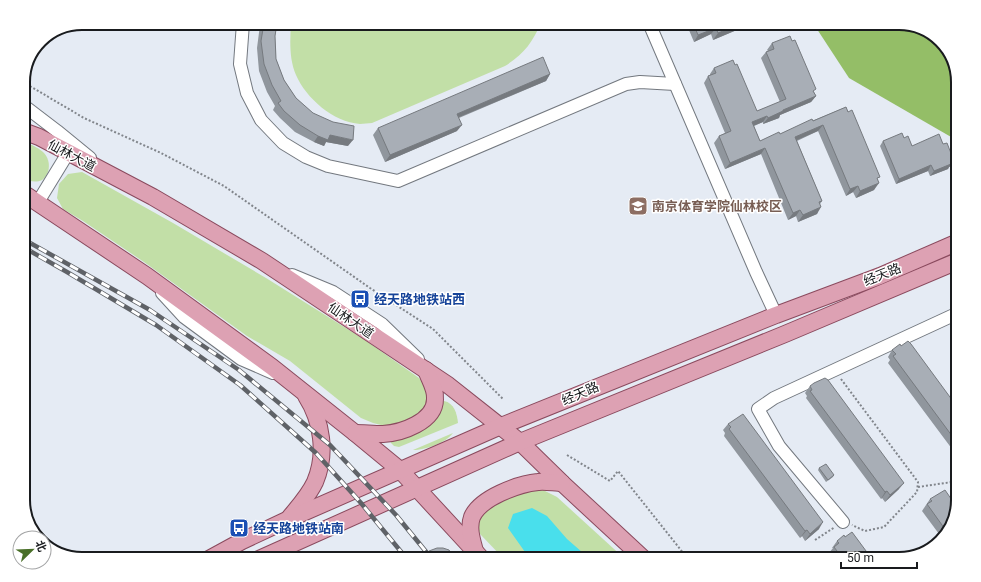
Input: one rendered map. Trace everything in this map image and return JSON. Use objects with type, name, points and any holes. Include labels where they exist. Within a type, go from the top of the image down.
[{"type":"main road","name":"仙林大道","points":[[30,134],[153,197],[262,261],[448,385],[520,442],[562,484],[636,552]]},
{"type":"main road","points":[[30,197],[147,276],[287,380],[355,433],[400,470],[475,552]]},
{"type":"main road","name":"经天路","points":[[222,552],[289,519],[501,426],[776,315],[880,276],[951,245]]},
{"type":"main road","name":"经天路","points":[[275,552],[520,442],[814,322],[951,264]]},
{"type":"main road","points":[[355,433],[383,434],[417,424],[425,419],[432,411],[436,399],[433,386],[426,370]]},
{"type":"main road","points":[[289,519],[303,502],[315,481],[320,465],[322,449],[316,417],[302,392]]},
{"type":"main road","points":[[477,552],[470,534],[472,518],[479,506],[489,498],[519,486],[539,481],[562,484]]},
{"type":"street","points":[[242,30],[240,64],[247,93],[261,120],[283,143],[306,157],[328,166],[398,181],[626,84],[640,82],[675,84]]},
{"type":"street","points":[[652,30],[776,315]]},
{"type":"street","points":[[30,110],[57,130],[109,175]]},
{"type":"street","points":[[38,202],[68,153]]},
{"type":"street","points":[[262,261],[333,292],[382,324],[448,385]]},
{"type":"street","points":[[843,522],[779,446],[758,409],[774,398],[951,316]]},
{"type":"path","points":[[30,86],[84,118],[161,153],[224,186],[370,288],[434,328],[503,399]]},
{"type":"path","points":[[815,540],[843,522],[865,530],[884,527],[917,492],[918,487],[918,482],[840,379]]},
{"type":"path","points":[[567,455],[610,481],[618,471],[682,552]]},
{"type":"path","points":[[918,487],[951,482]]},
{"type":"green space","points":[[291,30],[537,30],[527,48],[505,66],[372,123],[360,124],[340,119],[331,114],[306,92],[294,69],[290,43]]},
{"type":"green space","points":[[818,30],[906,30],[925,37],[936,45],[942,53],[946,59],[950,72],[951,137],[849,78]]},
{"type":"green space","points":[[30,144],[41,150],[46,155],[49,162],[45,177],[40,181],[30,181]]},
{"type":"green space","points":[[82,172],[173,223],[266,278],[365,340],[419,378],[426,387],[428,398],[427,408],[420,417],[389,427],[361,418],[290,361],[247,336],[144,262],[63,209],[57,198],[59,184],[68,174]]},
{"type":"green space","points":[[444,401],[453,406],[458,423],[399,447],[394,446],[391,443],[390,439]]},
{"type":"green space","points":[[453,433],[450,437],[440,443],[423,449],[413,450]]},
{"type":"green space","points":[[530,489],[543,490],[557,497],[617,552],[497,552],[480,534],[477,524],[487,505]]},
{"type":"water","points":[[532,508],[547,516],[567,539],[582,552],[525,552],[508,528],[513,514]]},
{"type":"building","points":[[263,30],[276,30],[276,59],[284,80],[296,98],[313,113],[333,122],[354,126],[353,140],[330,135],[328,140],[318,136],[300,125],[284,111],[278,103],[281,101],[272,85],[264,64],[261,41]]},
{"type":"building","points":[[696,30],[711,30],[698,35]]},
{"type":"building","points":[[717,30],[726,30],[718,33]]},
{"type":"building","points":[[790,36],[792,41],[795,40],[816,89],[813,91],[816,96],[768,118],[767,116],[752,122],[760,141],[779,132],[780,134],[812,119],[813,121],[846,107],[848,112],[852,110],[880,177],[877,178],[879,183],[860,191],[858,186],[850,189],[823,125],[795,137],[822,201],[819,202],[821,207],[803,215],[800,210],[793,213],[765,148],[730,163],[719,136],[731,131],[708,76],[716,73],[714,68],[733,60],[735,65],[737,64],[757,111],[786,99],[766,52],[774,49],[772,43]]},
{"type":"building","points":[[543,57],[550,74],[457,114],[462,125],[390,155],[378,128]]},
{"type":"building","points":[[902,133],[904,138],[908,136],[912,146],[939,134],[943,144],[947,143],[951,153],[951,164],[934,171],[931,165],[899,179],[883,141]]},
{"type":"building","points":[[908,341],[911,344],[951,398],[951,435],[893,356],[896,354],[892,350],[900,344],[901,346]]},
{"type":"building","points":[[825,378],[904,483],[890,495],[887,491],[885,492],[810,391],[812,390],[810,386]]},
{"type":"building","points":[[743,414],[823,522],[810,534],[807,530],[805,531],[729,429],[731,427],[728,424]]},
{"type":"building","points":[[826,464],[834,475],[828,480],[819,468]]},
{"type":"building","points":[[945,490],[951,499],[951,507],[943,527],[927,504],[932,501],[930,499]]},
{"type":"building","points":[[852,532],[867,552],[838,552],[834,547],[839,543],[837,541],[844,535],[845,537]]},
{"type":"building","points":[[437,548],[443,548],[450,552],[428,552]]},
{"type":"railway","points":[[30,243],[150,310],[239,370],[330,445],[396,515],[426,552]]},
{"type":"railway","points":[[30,251],[156,325],[240,385],[316,453],[361,503],[401,552]]},
{"type":"place","name":"南京体育学院仙林校区","points":[[638,206]]},
{"type":"place","name":"经天路地铁站西","points":[[360,299]]},
{"type":"place","name":"经天路地铁站南","points":[[239,528]]}]
